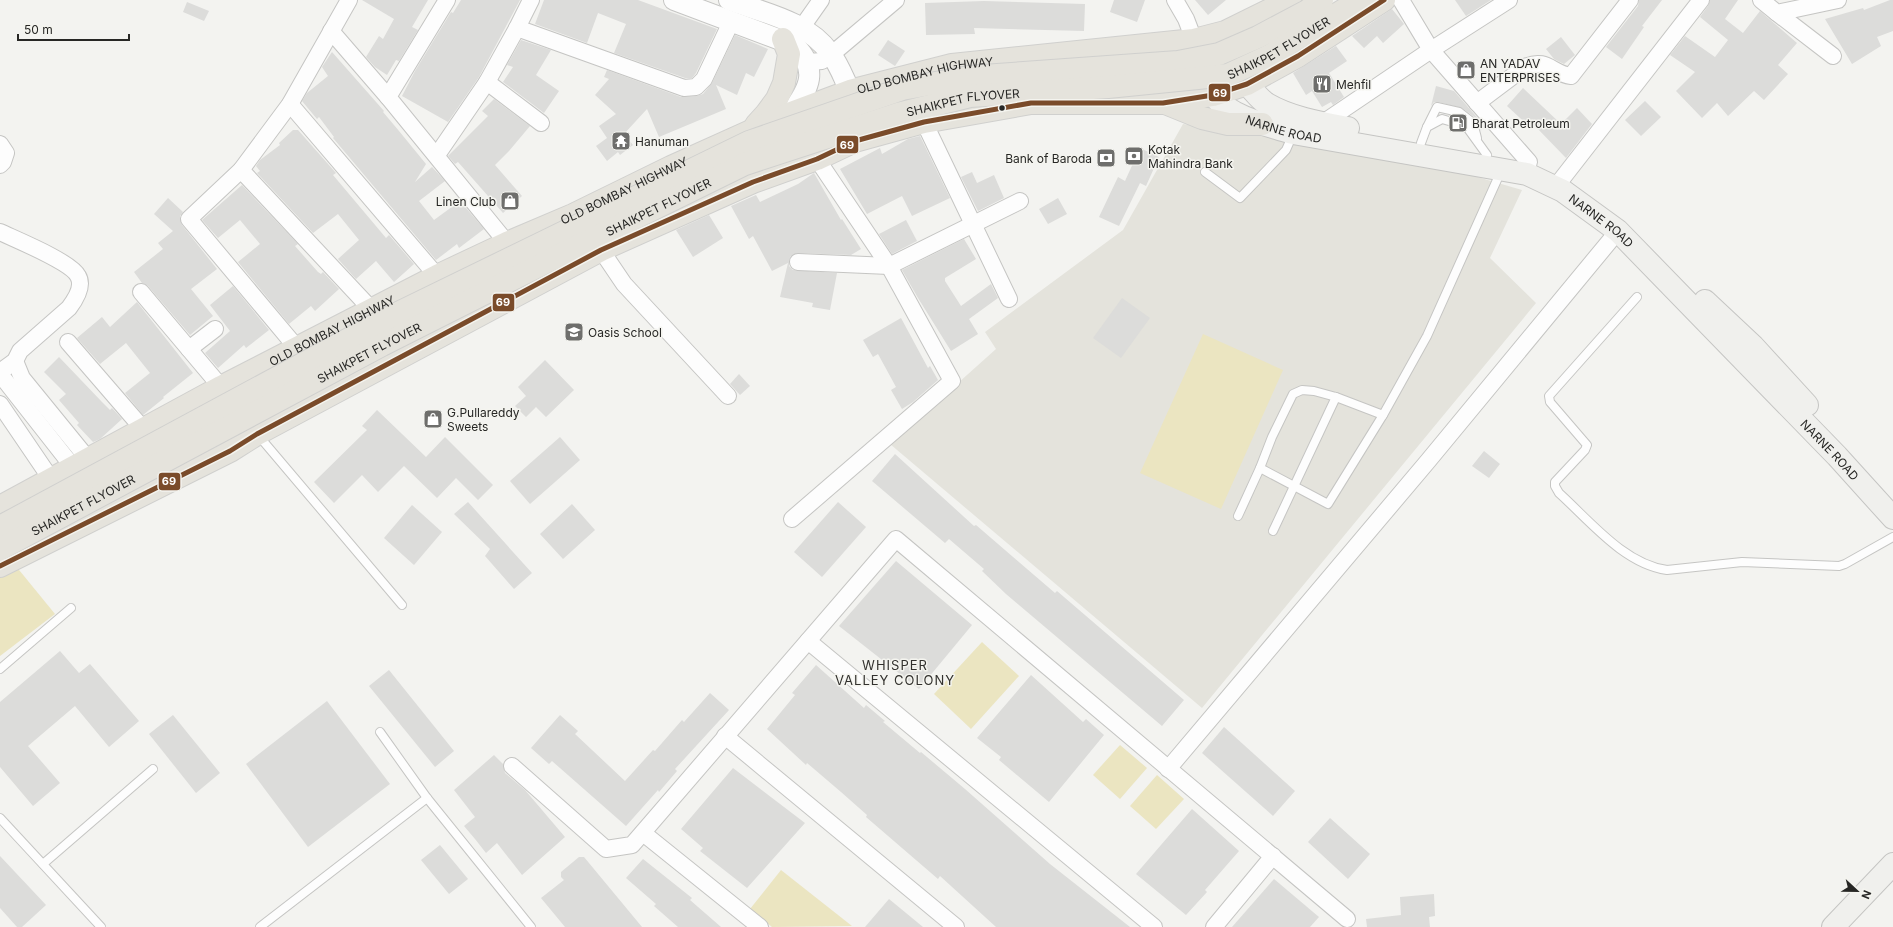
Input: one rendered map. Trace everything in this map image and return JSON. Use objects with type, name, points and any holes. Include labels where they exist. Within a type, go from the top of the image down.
[{"type":"main road","name":"OLD BOMBAY HIGHWAY","points":[[0,506],[144,430],[221,387],[437,276],[507,243],[573,215],[791,112],[850,91],[952,65],[1194,40],[1224,32],[1290,0]]},
{"type":"main road","name":"SHAIKPET FLYOVER","points":[[0,527],[386,319],[749,142],[902,89],[969,77],[1178,62],[1219,54],[1258,37],[1307,11],[1322,0]]},
{"type":"main road","name":"SHAIKPET FLYOVER","points":[[0,549],[382,345],[745,164],[898,114],[970,96],[1108,87],[1228,75],[1269,56],[1360,0]]},
{"type":"main road","points":[[0,566],[230,451],[257,434],[601,250],[753,182],[817,158],[855,141],[924,122],[1031,103],[1163,103],[1213,95],[1247,84],[1298,56],[1384,0]]},
{"type":"main road","points":[[749,131],[766,114],[777,99],[784,83],[789,54],[782,39]]},
{"type":"main road","points":[[1194,40],[1213,95]]},
{"type":"main road","name":"NARNE ROAD","points":[[1247,84],[1266,103],[1296,116],[1323,123],[1424,135],[1489,154],[1529,162],[1593,199],[1625,222],[1753,346],[1893,498]]},
{"type":"main road","name":"NARNE ROAD","points":[[1213,95],[1227,109],[1262,124],[1293,133],[1489,154],[1562,191],[1618,231],[1837,456],[1893,518]]},
{"type":"main road","points":[[1163,103],[1202,118],[1228,124],[1262,124]]},
{"type":"main road","points":[[144,430],[168,481]]},
{"type":"main road","points":[[1833,927],[1893,864]]},
{"type":"street","points":[[297,348],[189,218],[241,170],[290,104],[349,0]]},
{"type":"street","points":[[388,97],[447,0]]},
{"type":"street","points":[[437,155],[487,82],[531,0]]},
{"type":"street","points":[[674,0],[782,39],[794,45],[802,52],[809,62],[810,76],[802,99],[791,112]]},
{"type":"street","points":[[729,0],[802,27],[820,40],[832,54],[850,91]]},
{"type":"street","points":[[802,27],[821,0]]},
{"type":"street","points":[[809,62],[822,61],[832,54],[896,0]]},
{"type":"street","points":[[1175,0],[1186,19],[1194,40]]},
{"type":"street","points":[[1401,0],[1431,50],[1529,162]]},
{"type":"street","points":[[1323,123],[1431,50],[1509,0]]},
{"type":"street","points":[[1477,103],[1525,67],[1533,63],[1544,64],[1565,75],[1571,76],[1630,0]]},
{"type":"street","points":[[1561,180],[1701,0]]},
{"type":"street","points":[[1761,0],[1833,56]]},
{"type":"street","points":[[1777,12],[1838,0]]},
{"type":"street","points":[[517,28],[684,88],[691,88],[696,87],[704,79],[732,20]]},
{"type":"street","points":[[331,30],[437,155],[507,243]]},
{"type":"street","points":[[487,82],[540,123]]},
{"type":"street","points":[[290,104],[437,276]]},
{"type":"street","points":[[924,122],[1009,299]]},
{"type":"street","points":[[0,144],[6,153],[3,162],[0,165]]},
{"type":"street","points":[[792,519],[952,381],[889,266],[817,158]]},
{"type":"street","points":[[241,170],[372,309]]},
{"type":"street","points":[[798,262],[889,266],[1020,201]]},
{"type":"street","points":[[1168,768],[1428,461],[1618,231]]},
{"type":"street","points":[[0,232],[59,261],[73,270],[78,276],[80,283],[75,300],[69,308],[20,351],[15,361],[0,373],[81,463]]},
{"type":"street","points":[[601,250],[624,284],[728,396]]},
{"type":"street","points":[[141,292],[221,387]]},
{"type":"street","points":[[189,349],[215,329]]},
{"type":"street","points":[[68,342],[144,430]]},
{"type":"street","points":[[15,361],[22,378],[81,463]]},
{"type":"street","points":[[0,404],[51,479]]},
{"type":"street","points":[[512,766],[606,849],[632,846],[896,539],[1347,919]]},
{"type":"street","points":[[808,641],[1154,927]]},
{"type":"street","points":[[726,736],[956,927]]},
{"type":"street","points":[[643,833],[760,927]]},
{"type":"street","points":[[1214,927],[1273,856]]},
{"type":"lane","points":[[1260,468],[1295,485],[1328,504],[1383,415],[1427,336],[1489,154],[1473,123],[1459,112],[1437,107],[1424,135]]},
{"type":"lane","points":[[1205,172],[1240,198],[1286,150],[1293,133]]},
{"type":"lane","points":[[1637,297],[1548,396],[1550,402],[1587,445],[1585,450],[1556,482],[1555,486],[1559,493],[1626,554],[1658,569],[1667,570],[1742,562],[1839,566],[1893,538]]},
{"type":"lane","points":[[1238,516],[1260,468],[1272,437],[1293,394],[1302,390],[1336,397],[1383,415]]},
{"type":"lane","points":[[1273,531],[1336,397]]},
{"type":"lane","points":[[257,434],[402,605]]},
{"type":"lane","points":[[0,669],[71,608]]},
{"type":"lane","points":[[380,732],[427,798],[531,927]]},
{"type":"lane","points":[[43,864],[153,769]]},
{"type":"lane","points":[[260,927],[427,798]]},
{"type":"lane","points":[[0,818],[101,927]]},
{"type":"shaded area","points":[[1183,124],[1402,155],[1522,190],[1490,258],[1536,303],[1202,708],[890,444],[996,349],[985,332],[1123,230]]},
{"type":"shaded area","points":[[1203,334],[1283,370],[1221,509],[1140,473]]},
{"type":"shaded area","points":[[15,565],[55,614],[0,656],[0,576]]},
{"type":"shaded area","points":[[982,642],[1019,676],[971,729],[934,694]]},
{"type":"shaded area","points":[[1120,745],[1147,768],[1120,799],[1093,775]]},
{"type":"shaded area","points":[[1157,775],[1184,799],[1156,829],[1130,806]]},
{"type":"shaded area","points":[[781,870],[852,926],[772,927],[750,909]]},
{"type":"building","points":[[362,0],[428,0],[412,27],[418,30],[399,61],[396,60],[387,75],[375,67],[366,57],[379,36],[383,39],[394,19]]},
{"type":"building","points":[[461,0],[520,0],[479,77],[448,122],[402,96],[415,71],[451,12],[453,13]]},
{"type":"building","points":[[544,0],[638,0],[717,29],[696,73],[692,78],[685,78],[614,53],[626,24],[598,13],[587,43],[535,24]]},
{"type":"building","points":[[1114,0],[1145,0],[1137,22],[1110,12]]},
{"type":"building","points":[[1195,0],[1226,0],[1208,15]]},
{"type":"building","points":[[1455,0],[1491,0],[1466,16]]},
{"type":"building","points":[[1639,0],[1662,0],[1642,26],[1644,27],[1622,59],[1606,47],[1638,6]]},
{"type":"building","points":[[1710,0],[1738,0],[1725,19],[1743,33],[1760,11],[1797,43],[1778,65],[1788,74],[1764,100],[1754,91],[1728,116],[1717,103],[1702,118],[1676,91],[1695,72],[1670,55],[1685,36],[1715,57],[1728,40],[1700,17],[1708,6]]},
{"type":"building","points":[[1893,0],[1893,31],[1877,37],[1881,46],[1852,64],[1825,19],[1863,8],[1864,10]]},
{"type":"building","points":[[984,1],[1085,4],[1084,31],[974,28],[975,34],[926,35],[925,3]]},
{"type":"building","points":[[187,2],[209,11],[204,21],[183,12]]},
{"type":"building","points":[[1392,9],[1404,24],[1383,43],[1377,36],[1364,48],[1352,36]]},
{"type":"building","points":[[735,35],[768,49],[754,77],[746,73],[737,95],[716,85],[726,109],[659,137],[647,109],[624,134],[633,145],[620,155],[618,152],[607,161],[596,146],[607,138],[599,126],[616,114],[595,95],[609,79],[604,77],[607,70],[681,97],[697,96],[703,94],[712,83]]},
{"type":"building","points":[[1561,37],[1575,55],[1564,64],[1554,59],[1546,49]]},
{"type":"building","points":[[521,40],[551,50],[536,75],[559,91],[544,113],[503,82],[513,67],[507,65]]},
{"type":"building","points":[[888,40],[905,51],[895,66],[878,55]]},
{"type":"building","points":[[1336,46],[1347,61],[1329,73],[1344,97],[1333,105],[1331,102],[1322,107],[1312,91],[1306,95],[1293,73]]},
{"type":"building","points":[[332,52],[384,111],[383,112],[426,164],[415,182],[432,167],[445,181],[419,201],[434,220],[460,201],[484,229],[459,248],[457,244],[436,260],[333,138],[334,137],[319,117],[317,119],[302,101],[307,93],[328,76],[322,67]]},
{"type":"building","points":[[1436,86],[1454,91],[1482,123],[1481,131],[1477,119],[1462,108],[1438,102],[1434,102],[1431,106]]},
{"type":"building","points":[[1523,88],[1561,124],[1577,108],[1592,124],[1566,158],[1535,126],[1532,129],[1507,106]]},
{"type":"building","points":[[494,99],[530,126],[495,165],[522,196],[503,213],[458,162],[455,164],[448,156],[488,116],[482,111]]},
{"type":"building","points":[[1645,101],[1661,117],[1641,136],[1625,120]]},
{"type":"building","points":[[293,130],[298,130],[336,173],[333,175],[386,238],[389,235],[414,264],[394,282],[376,261],[356,279],[338,259],[359,240],[338,214],[313,233],[257,173],[260,171],[256,166],[260,160],[280,145],[279,143]]},
{"type":"building","points":[[920,136],[950,198],[912,216],[902,196],[867,214],[840,169],[880,148],[882,154],[908,139]]},
{"type":"building","points":[[1140,148],[1159,157],[1146,186],[1140,183],[1119,226],[1099,217],[1118,177],[1125,181]]},
{"type":"building","points":[[972,172],[977,183],[994,175],[1004,198],[978,211],[961,177]]},
{"type":"building","points":[[814,173],[841,220],[842,219],[861,249],[851,255],[798,253],[790,257],[789,266],[793,270],[837,273],[830,310],[812,307],[813,303],[780,297],[788,263],[772,271],[753,236],[749,239],[731,206],[756,195],[760,202],[798,184]]},
{"type":"building","points":[[242,185],[298,244],[295,246],[318,272],[321,274],[323,272],[339,289],[315,311],[311,306],[289,324],[238,262],[260,244],[240,220],[218,238],[202,220]]},
{"type":"building","points":[[168,198],[183,212],[180,216],[182,225],[217,269],[191,289],[213,316],[190,335],[148,286],[142,283],[134,272],[163,249],[158,243],[173,231],[154,214]]},
{"type":"building","points":[[1058,198],[1067,214],[1048,224],[1039,209]]},
{"type":"building","points":[[709,215],[723,238],[693,257],[676,230]]},
{"type":"building","points":[[906,220],[917,241],[892,254],[879,234]]},
{"type":"building","points":[[964,239],[976,259],[945,278],[945,281],[961,306],[991,284],[998,298],[969,319],[978,334],[951,351],[902,270]]},
{"type":"building","points":[[233,286],[269,330],[246,348],[244,345],[218,368],[205,353],[230,331],[210,305]]},
{"type":"building","points":[[1122,298],[1150,318],[1121,358],[1093,338]]},
{"type":"building","points":[[137,302],[193,373],[143,415],[125,393],[150,373],[126,343],[100,364],[77,338],[102,317],[110,327]]},
{"type":"building","points":[[901,318],[928,368],[930,366],[938,380],[913,402],[902,409],[891,390],[896,387],[878,354],[873,357],[863,340]]},
{"type":"building","points":[[59,357],[110,410],[112,408],[122,419],[100,439],[93,442],[77,425],[79,423],[59,400],[66,394],[44,372]]},
{"type":"building","points":[[545,360],[574,390],[546,417],[536,407],[526,417],[515,406],[526,396],[518,387]]},
{"type":"building","points":[[739,374],[750,386],[740,395],[730,384]]},
{"type":"building","points":[[377,410],[426,457],[445,437],[493,485],[478,500],[456,478],[437,498],[404,466],[378,492],[362,475],[334,503],[314,482],[367,430],[362,426]]},
{"type":"building","points":[[560,437],[580,460],[530,504],[510,481]]},
{"type":"building","points":[[1484,451],[1500,464],[1489,478],[1472,466]]},
{"type":"building","points":[[895,454],[974,526],[976,525],[1055,593],[1057,591],[1184,700],[1162,726],[1006,594],[982,571],[984,569],[949,539],[945,543],[872,481]]},
{"type":"building","points":[[468,502],[532,573],[514,589],[485,556],[490,549],[454,514]]},
{"type":"building","points":[[838,502],[866,527],[822,577],[794,552]]},
{"type":"building","points":[[572,504],[595,530],[563,559],[540,534]]},
{"type":"building","points":[[412,505],[442,532],[414,565],[384,538]]},
{"type":"building","points":[[896,561],[972,625],[919,689],[839,626]]},
{"type":"building","points":[[60,651],[79,673],[90,664],[139,721],[109,747],[75,706],[28,746],[60,783],[33,806],[0,767],[0,702]]},
{"type":"building","points":[[816,665],[864,708],[866,705],[885,721],[883,722],[965,789],[1050,864],[1130,927],[996,927],[940,876],[938,879],[866,817],[867,815],[841,792],[807,763],[806,765],[767,729],[795,695],[792,693]]},
{"type":"building","points":[[389,670],[454,751],[435,767],[369,686]]},
{"type":"building","points":[[1031,675],[1083,722],[1086,719],[1104,735],[1049,802],[999,760],[1001,757],[977,738]]},
{"type":"building","points":[[710,693],[729,710],[675,769],[677,771],[659,792],[658,790],[626,826],[552,761],[549,764],[531,748],[560,715],[578,731],[575,734],[625,781],[653,750],[655,751],[682,720],[684,722]]},
{"type":"building","points":[[327,701],[390,784],[308,847],[246,764]]},
{"type":"building","points":[[173,715],[220,773],[196,793],[149,734]]},
{"type":"building","points":[[1224,727],[1295,791],[1273,816],[1202,753]]},
{"type":"building","points":[[494,755],[503,764],[505,773],[525,790],[565,837],[522,875],[497,843],[486,853],[464,826],[475,817],[454,790]]},
{"type":"building","points":[[733,768],[805,823],[747,888],[700,851],[703,848],[681,829]]},
{"type":"building","points":[[1192,809],[1239,851],[1205,890],[1207,892],[1186,915],[1136,874]]},
{"type":"building","points":[[1330,818],[1370,854],[1348,879],[1308,842]]},
{"type":"building","points":[[440,845],[468,879],[449,894],[421,860]]},
{"type":"building","points":[[0,856],[46,905],[22,927],[17,927],[0,908]]},
{"type":"building","points":[[579,857],[584,857],[642,927],[565,927],[541,898],[564,880],[561,877],[561,872]]},
{"type":"building","points":[[643,859],[692,898],[690,900],[721,927],[678,927],[654,906],[656,904],[626,878]]},
{"type":"building","points":[[1274,879],[1319,917],[1310,927],[1232,927]]},
{"type":"building","points":[[1434,894],[1435,916],[1429,917],[1430,927],[1367,927],[1366,919],[1401,915],[1400,897]]},
{"type":"building","points":[[889,899],[923,927],[865,927]]},
{"type":"transit line","name":"69","points":[[0,566],[230,451],[257,434],[601,250],[753,182],[817,159],[855,141],[924,122],[1031,103],[1163,103],[1213,95],[1247,84],[1298,56],[1384,0]]},
{"type":"place","name":"AN YADAV ENTERPRISES","points":[[1466,70]]},
{"type":"place","name":"Mehfil","points":[[1322,84]]},
{"type":"place","name":"Bharat Petroleum","points":[[1458,123]]},
{"type":"place","name":"Hanuman","points":[[621,141]]},
{"type":"place","name":"Kotak Mahindra Bank","points":[[1134,156]]},
{"type":"place","name":"Bank of Baroda","points":[[1106,158]]},
{"type":"place","name":"Linen Club","points":[[510,201]]},
{"type":"place","name":"Oasis School","points":[[574,332]]},
{"type":"place","name":"G.Pullareddy Sweets","points":[[433,419]]},
{"type":"district","name":"WHISPER VALLEY COLONY","points":[[895,672]]}]
